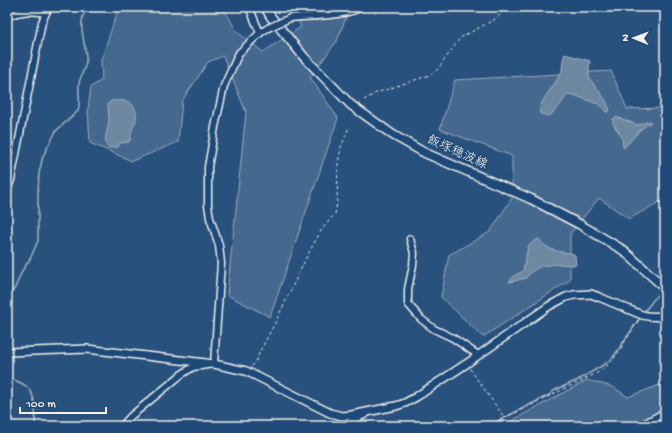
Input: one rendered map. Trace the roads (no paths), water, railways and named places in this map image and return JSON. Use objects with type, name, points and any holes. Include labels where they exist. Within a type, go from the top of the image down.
[{"type":"main road","name":"飯塚穂波線","points":[[265,7],[271,17],[304,57],[351,105],[393,135],[425,153],[531,199],[579,224],[623,250],[665,288]]},
{"type":"street","points":[[249,7],[260,33]]},
{"type":"street","points":[[214,364],[221,263],[219,244],[210,218],[208,205],[208,167],[214,127],[224,86],[239,53],[260,33],[268,28],[290,18],[353,11],[361,7]]},
{"type":"street","points":[[7,16],[33,10],[47,10],[42,22],[11,180],[7,192]]},
{"type":"street","points":[[410,239],[414,253],[408,290],[408,304],[421,319],[434,329],[453,338],[478,355]]},
{"type":"street","points":[[7,352],[87,349],[214,364],[246,371],[330,413],[342,416],[352,416],[396,406],[416,397],[549,306],[566,297],[591,294],[642,315],[649,317],[665,316]]},
{"type":"street","points":[[122,426],[131,416],[182,374],[193,367],[214,364]]},
{"type":"street","points":[[341,426],[372,412]]},
{"type":"street","points":[[640,426],[660,415],[665,414]]},
{"type":"waterway","points":[[7,294],[15,288],[38,241],[39,173],[43,156],[56,131],[78,111],[79,84],[86,60],[82,32],[82,19],[89,7]]},
{"type":"waterway","points":[[643,313],[662,289]]},
{"type":"waterway","points":[[488,426],[549,395],[553,391],[578,380],[605,364],[612,359],[640,318]]},
{"type":"waterway","points":[[7,331],[10,340],[9,350]]},
{"type":"waterway","points":[[7,377],[23,384],[30,390],[35,405],[35,426]]}]
